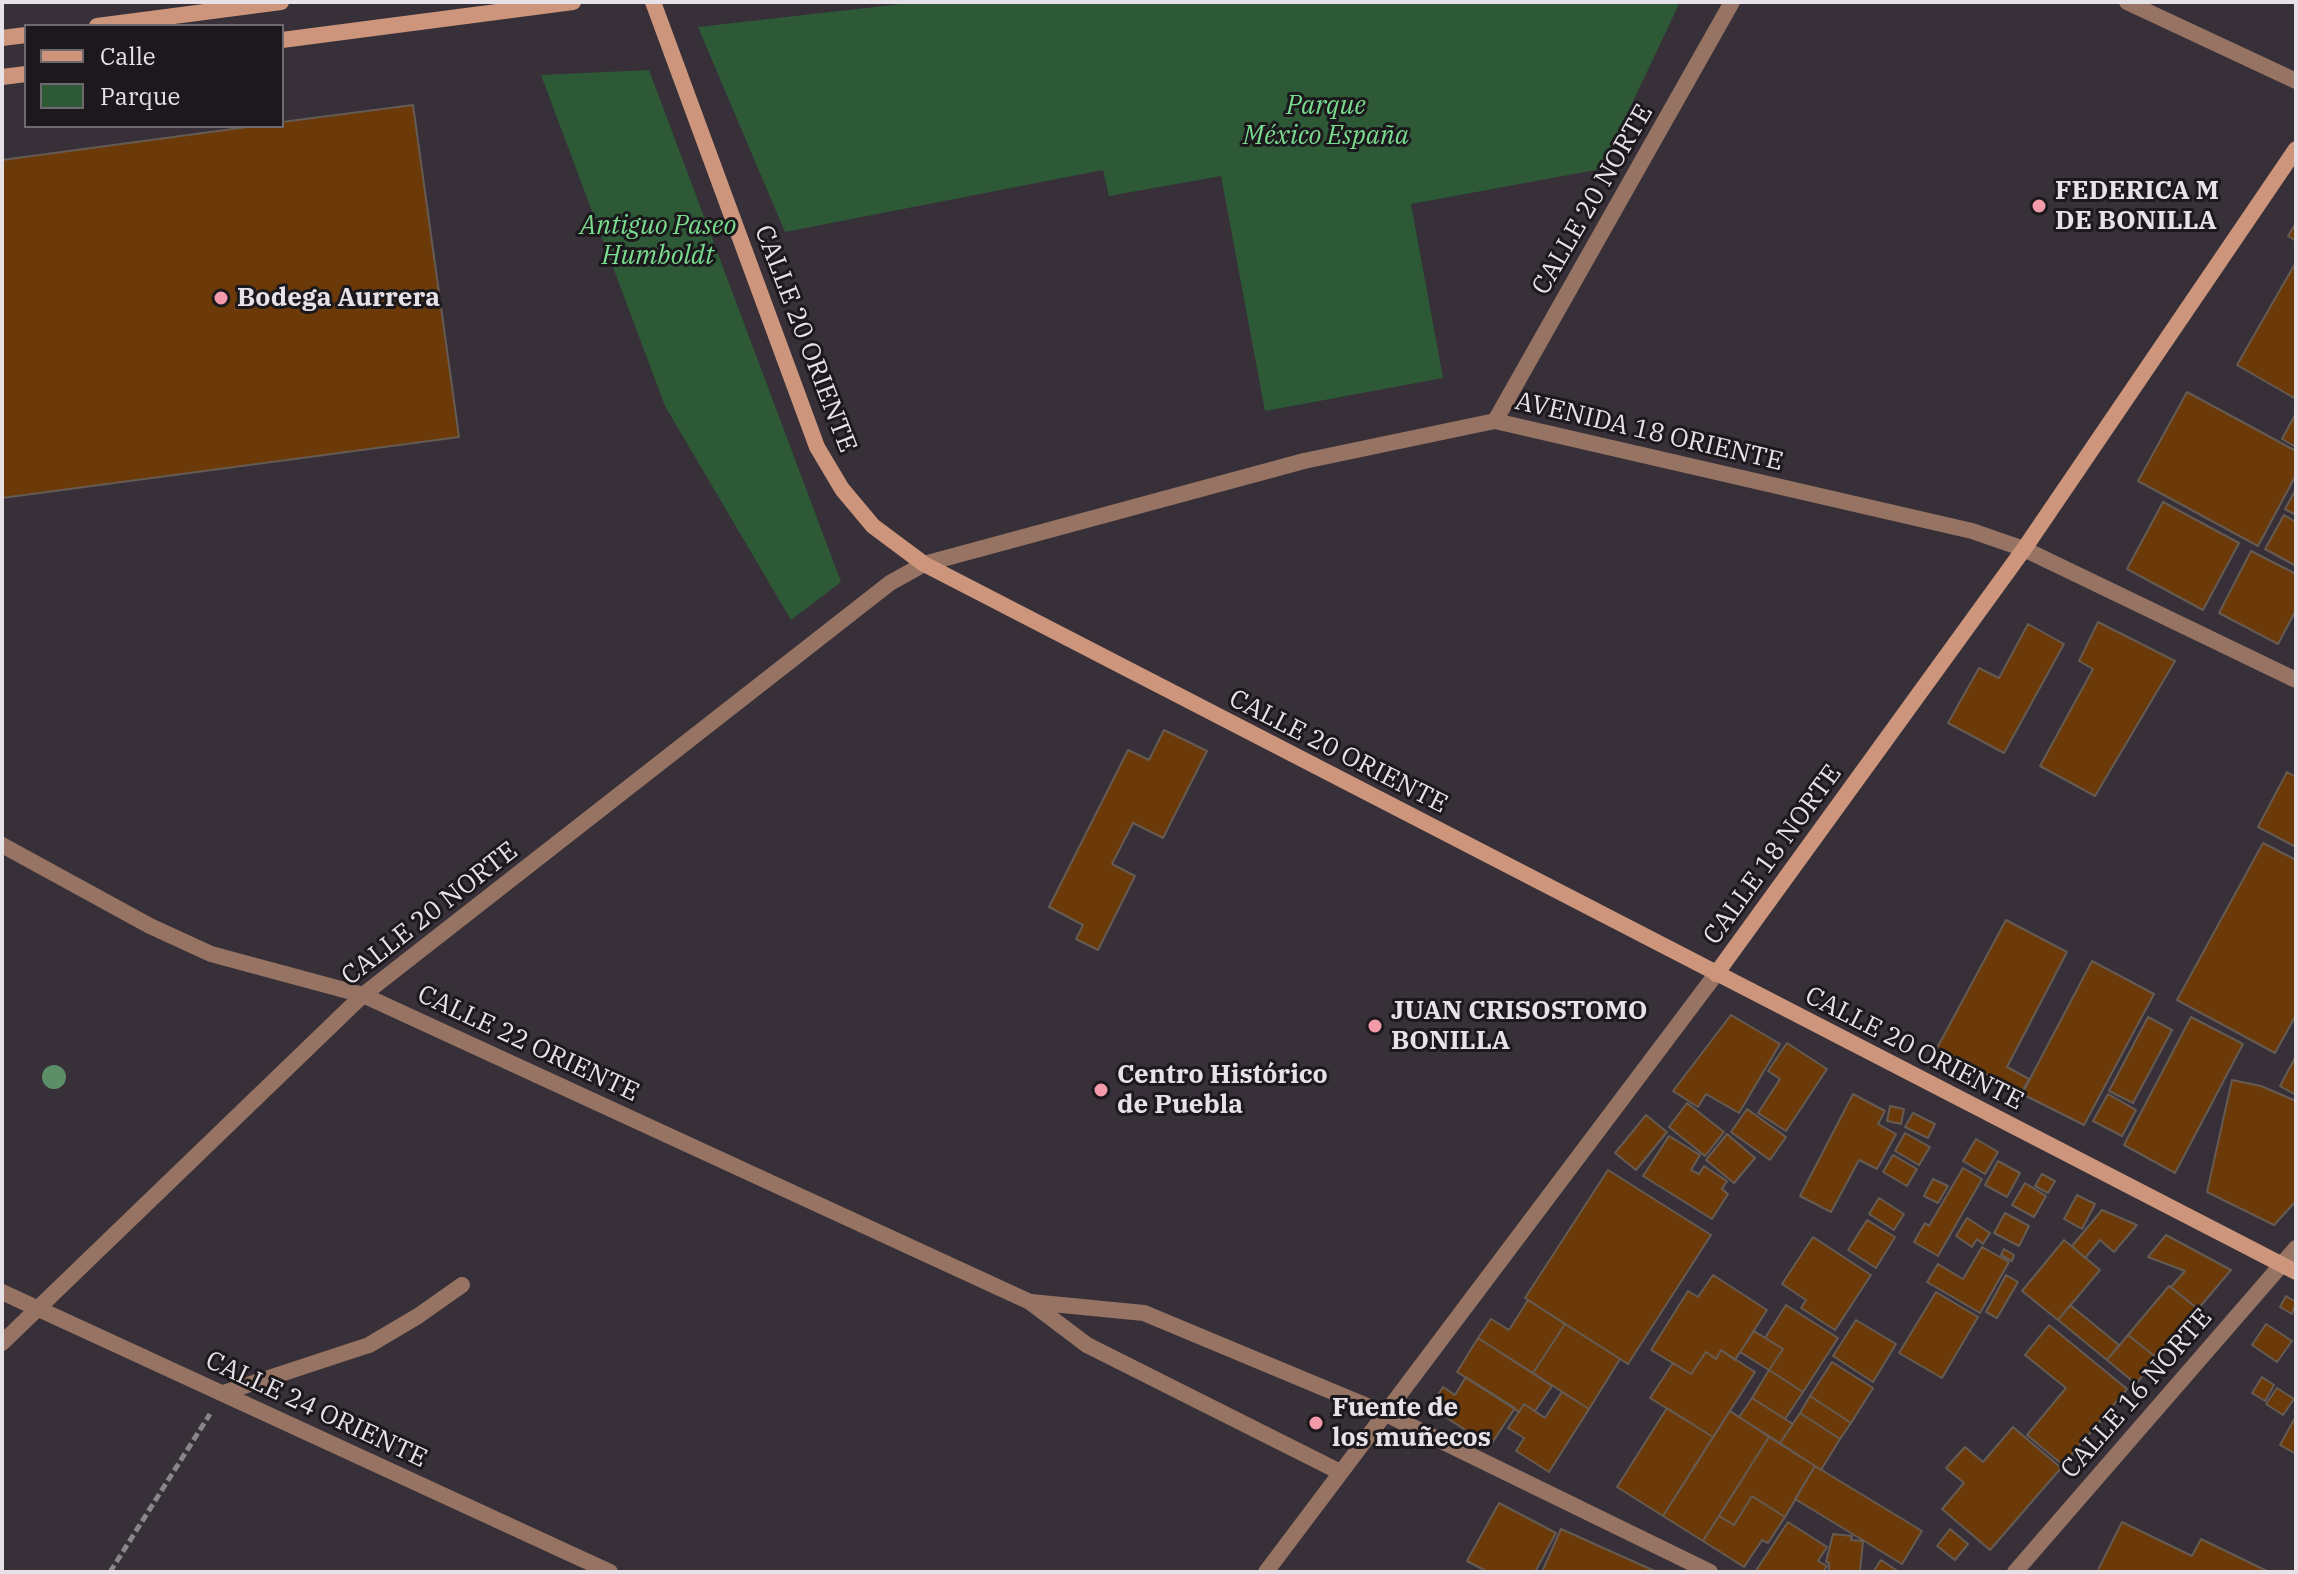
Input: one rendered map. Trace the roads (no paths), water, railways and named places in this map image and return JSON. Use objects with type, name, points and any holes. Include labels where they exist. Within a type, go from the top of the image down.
[{"type":"street","points":[[112,24],[281,2]]},
{"type":"street","points":[[284,40],[573,2]]},
{"type":"street","name":"CALLE 20 ORIENTE","points":[[653,2],[817,447],[842,489],[873,526],[924,564],[2289,1268]]},
{"type":"street","name":"CALLE 20 NORTE","points":[[1495,421],[1732,2]]},
{"type":"street","points":[[2127,2],[2296,81]]},
{"type":"street","points":[[2,38],[24,35]]},
{"type":"street","points":[[2,77],[24,74]]},
{"type":"street","name":"CALLE 18 NORTE","points":[[1266,1572],[1716,974],[2024,549],[2296,149]]},
{"type":"street","name":"AVENIDA 18 ORIENTE","points":[[924,564],[1304,461],[1495,421],[1972,531],[2024,549],[2296,680]]},
{"type":"street","name":"CALLE 20 NORTE","points":[[2,1343],[363,995],[890,583],[924,564]]},
{"type":"street","name":"CALLE 22 ORIENTE","points":[[2,845],[150,926],[211,954],[363,995],[1030,1302],[1087,1345],[1340,1472]]},
{"type":"street","name":"CALLE 16 NORTE","points":[[2015,1572],[2289,1268],[2296,1248]]},
{"type":"street","points":[[223,1393],[369,1345],[462,1285]]},
{"type":"street","name":"CALLE 24 ORIENTE","points":[[2,1292],[610,1572]]},
{"type":"street","name":"CALLE 22 ORIENTE","points":[[1030,1302],[1144,1313],[1386,1414],[1710,1572]]},
{"type":"place","name":"FEDERICA M DE BONILLA","points":[[2039,206]]},
{"type":"place","name":"Bodega Aurrera","points":[[221,298]]},
{"type":"place","name":"JUAN CRISOSTOMO BONILLA","points":[[1375,1026]]},
{"type":"place","name":"Centro Histórico de Puebla","points":[[1101,1090]]},
{"type":"place","name":"Fuente de los muñecos","points":[[1316,1423]]},
{"type":"park label","name":"Parque México España","points":[[1326,121]]},
{"type":"park label","name":"Antiguo Paseo Humboldt","points":[[658,241]]}]
